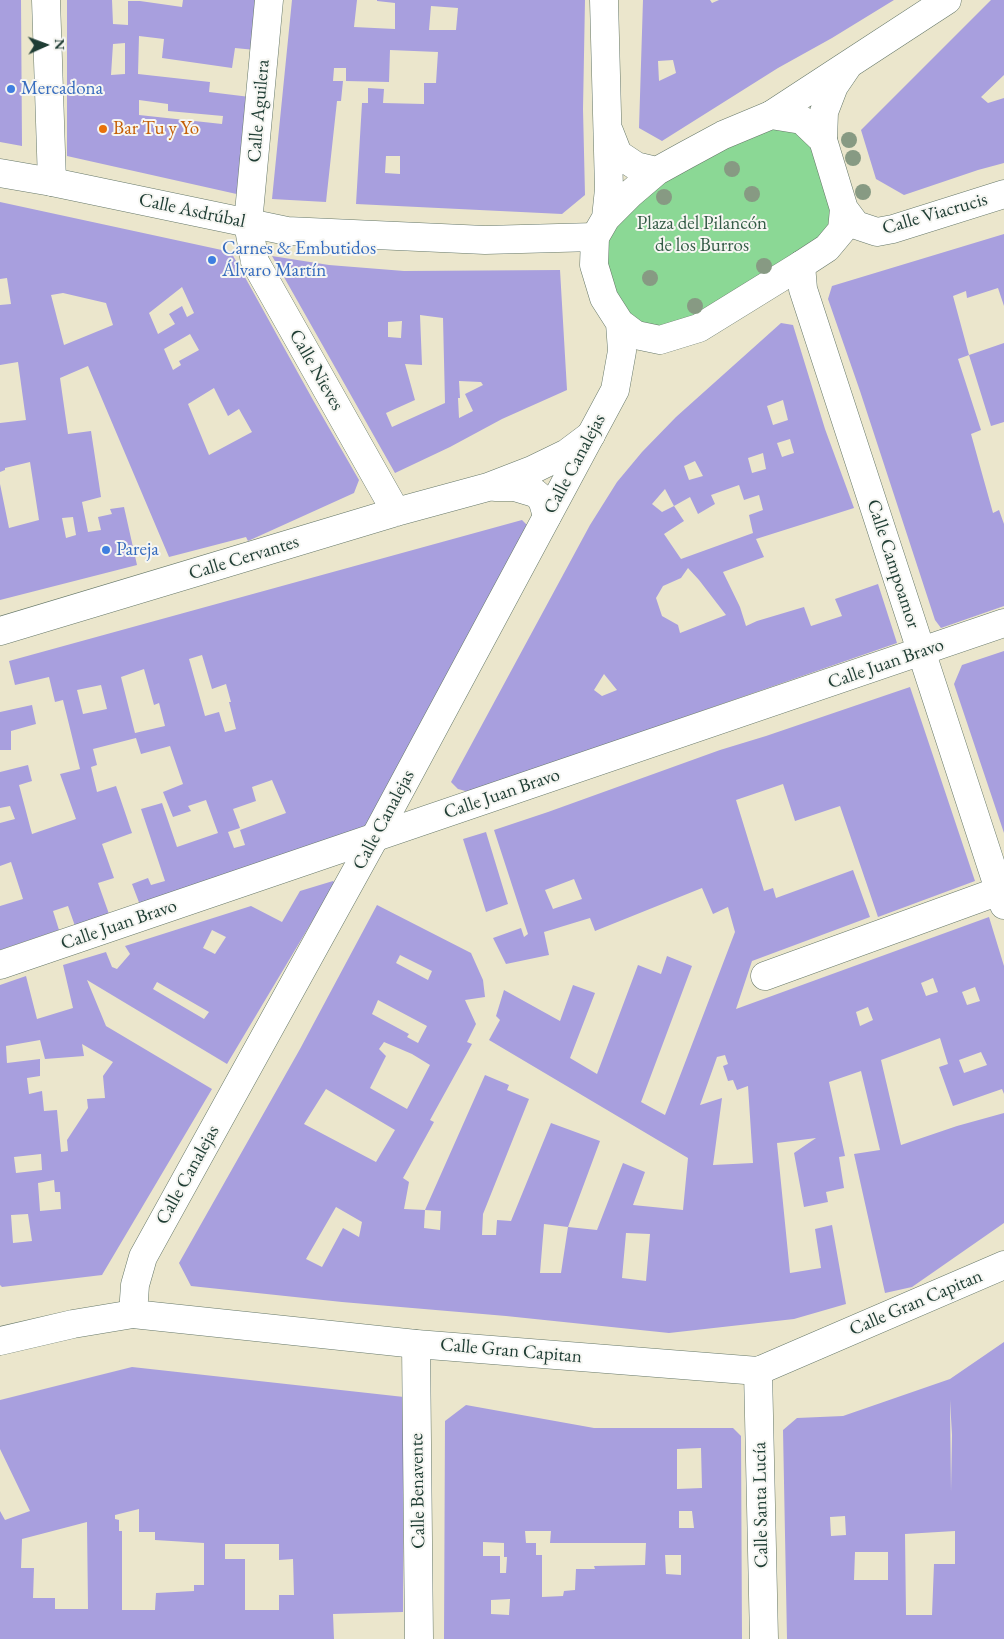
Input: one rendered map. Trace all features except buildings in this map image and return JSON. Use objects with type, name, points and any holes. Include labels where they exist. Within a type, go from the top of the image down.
[{"type":"street","points":[[46,0],[52,182]]},
{"type":"street","name":"Calle Aguilera","points":[[248,223],[269,0]]},
{"type":"street","points":[[604,0],[609,189],[594,265],[604,298],[620,323],[636,335],[660,340],[699,328],[827,248],[842,230],[844,209],[823,140],[824,112],[834,86],[849,64]]},
{"type":"street","points":[[601,227],[630,194],[657,171],[723,135],[771,115],[947,0]]},
{"type":"street","points":[[771,115],[802,120],[823,140]]},
{"type":"street","points":[[607,127],[618,154],[636,166],[657,171]]},
{"type":"street","name":"Calle Asdrúbal","points":[[0,174],[52,182],[287,231],[475,240],[601,227]]},
{"type":"street","name":"Calle Viacrucis","points":[[844,209],[856,225],[877,232],[893,229],[1004,194]]},
{"type":"street","name":"Calle Nieves","points":[[248,223],[255,262],[396,512]]},
{"type":"street","name":"Calle Campoamor","points":[[765,976],[1002,898],[803,289],[801,265]]},
{"type":"street","name":"Calle Canalejas","points":[[133,1314],[135,1285],[143,1257],[375,838],[615,390],[622,351],[620,323]]},
{"type":"street","name":"Calle Cervantes","points":[[0,631],[396,512],[488,487],[532,470],[567,453],[591,435]]},
{"type":"street","name":"Calle Cervantes","points":[[488,487],[515,487],[536,493],[542,499],[547,516]]},
{"type":"street","name":"Calle Juan Bravo","points":[[0,965],[1004,623]]},
{"type":"street","name":"Calle Gran Capitan","points":[[0,1341],[73,1324],[133,1314],[416,1344],[758,1371],[1004,1265]]},
{"type":"street","name":"Calle Benavente","points":[[416,1344],[420,1639]]},
{"type":"street","name":"Calle Santa Lucía","points":[[758,1371],[764,1639]]},
{"type":"green space","name":"Plaza del Pilancón de los Burros","points":[[802,120],[842,230],[660,340],[620,323],[595,237],[686,155]]},
{"type":"place","name":"Mercadona","points":[[11,89]]},
{"type":"place","name":"Bar Tu y Yo","points":[[103,129]]},
{"type":"place","name":"Carnes & Embutidos Álvaro Martín","points":[[212,260]]},
{"type":"place","name":"Pareja","points":[[106,550]]}]
